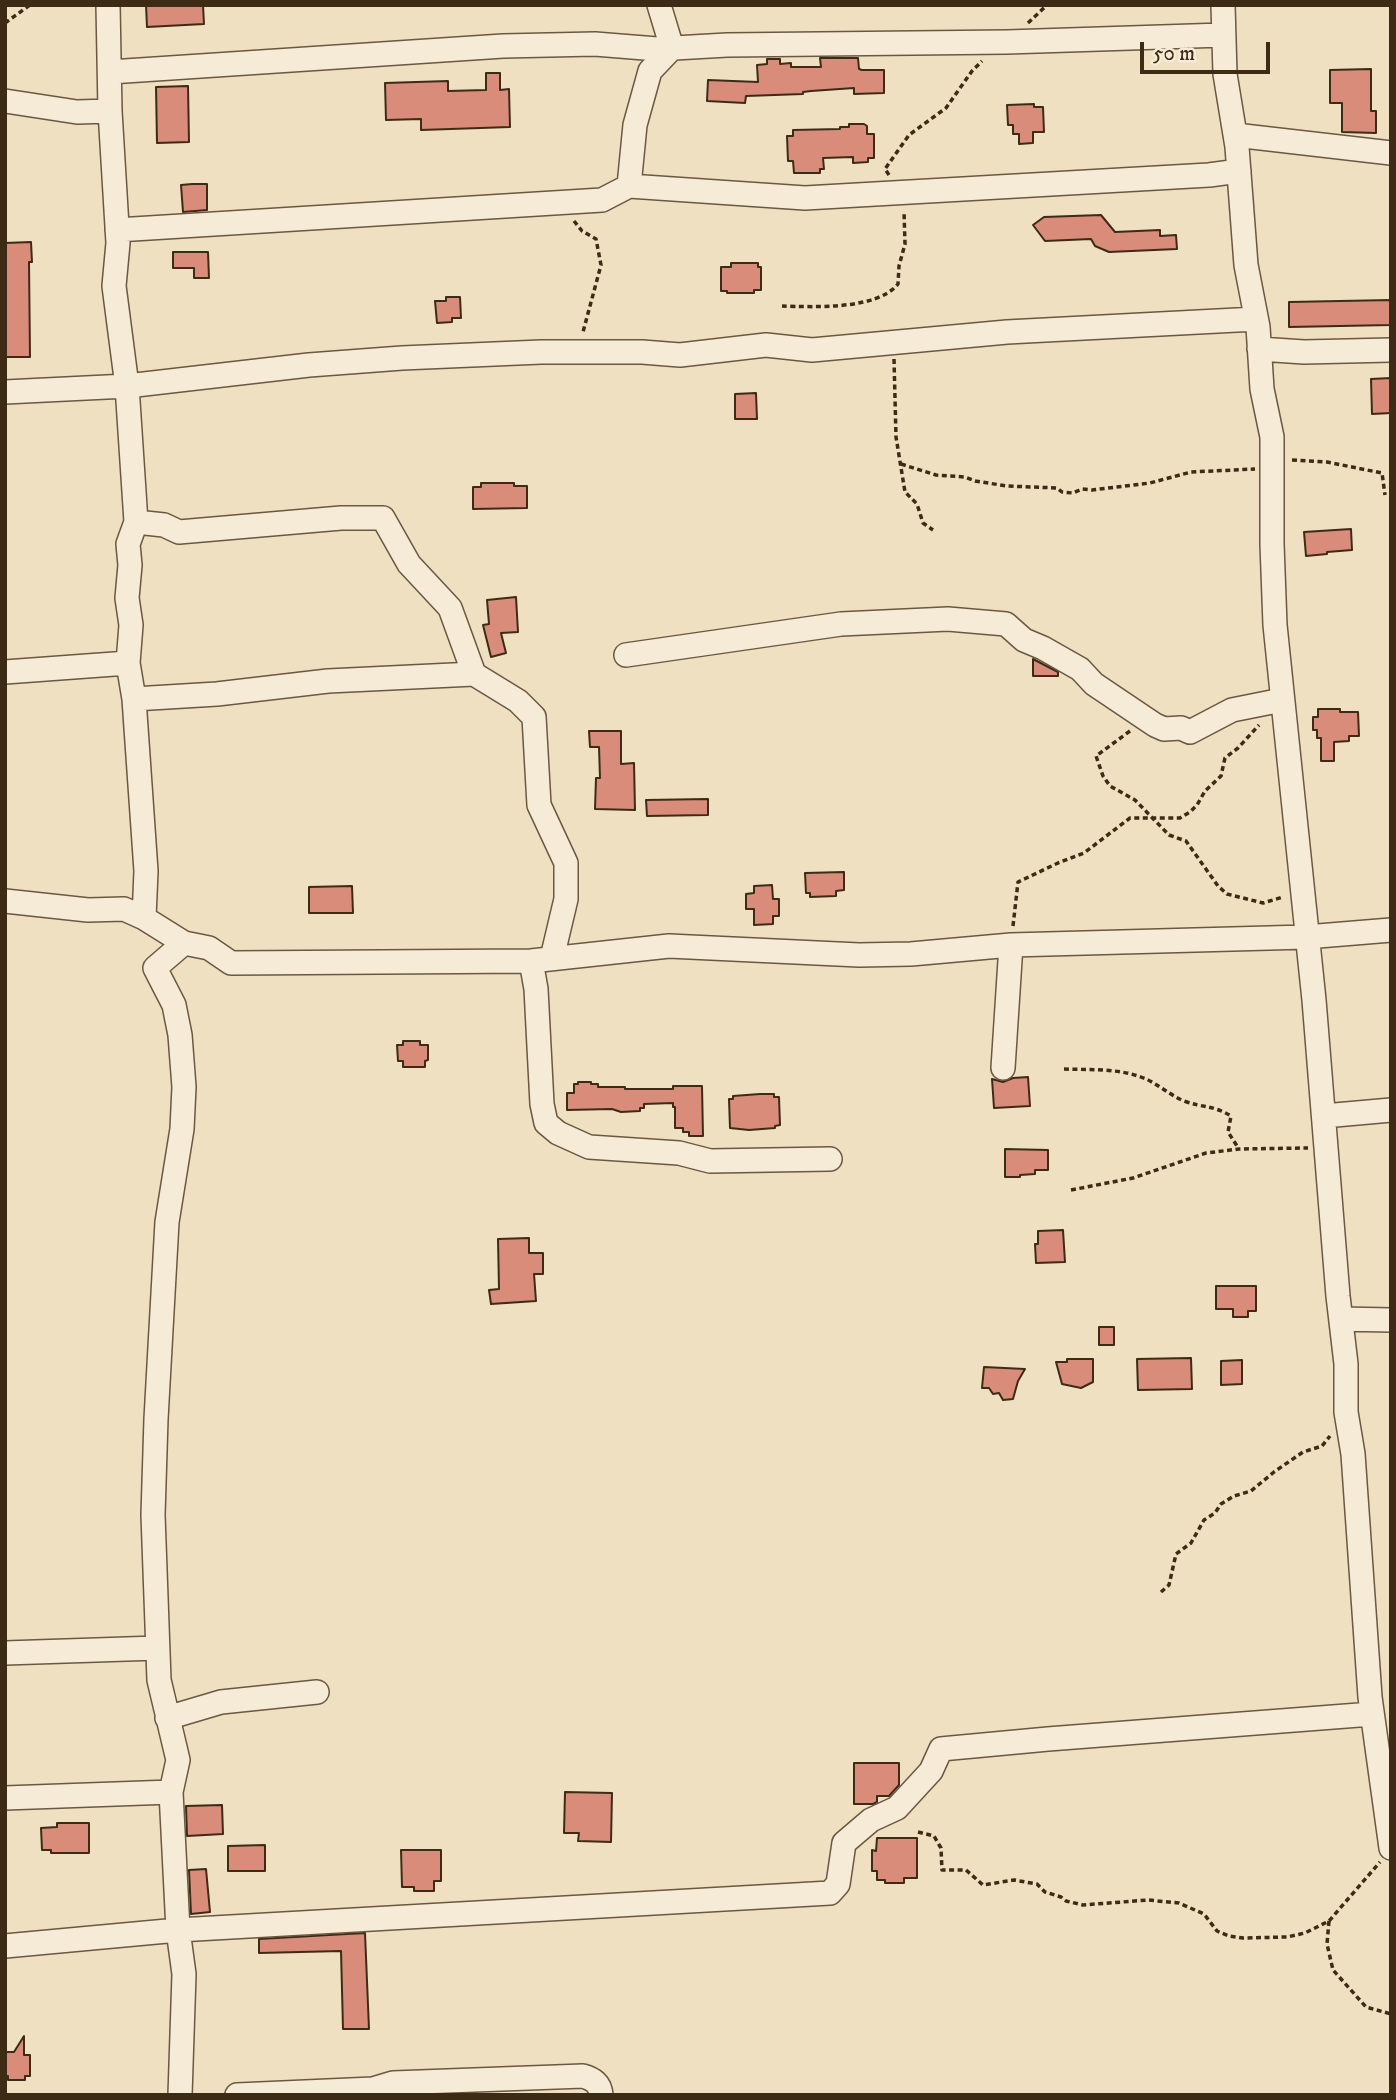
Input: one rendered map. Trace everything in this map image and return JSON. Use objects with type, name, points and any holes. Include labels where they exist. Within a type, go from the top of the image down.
[{"type":"street","points":[[108,5],[110,111],[117,230],[114,286],[127,386],[136,522],[128,544],[130,565],[127,598],[131,625],[128,663],[134,699],[146,871],[144,918]]},
{"type":"street","points":[[659,5],[672,48]]},
{"type":"street","points":[[1223,5],[1225,74],[1239,171],[1246,265],[1256,320],[1262,389],[1278,455],[1275,625],[1324,1116],[1346,1364],[1346,1412],[1353,1454],[1377,1702],[1387,1854]]},
{"type":"street","points":[[110,72],[503,46],[595,44],[672,48],[1223,35]]},
{"type":"street","points":[[629,186],[635,125],[650,71],[672,48]]},
{"type":"street","points":[[5,101],[77,112],[110,111]]},
{"type":"street","points":[[1235,135],[1391,153]]},
{"type":"street","points":[[117,230],[602,200],[629,186],[805,198],[1209,175],[1239,171]]},
{"type":"street","points":[[5,392],[127,386],[309,365],[402,358],[541,352],[642,352],[680,355],[766,345],[812,350],[1007,331],[1256,320]]},
{"type":"street","points":[[1259,349],[1304,352],[1391,350]]},
{"type":"street","points":[[136,522],[164,525],[179,532],[341,518],[383,518],[409,564],[450,608],[474,674]]},
{"type":"street","points":[[626,655],[841,624],[948,619],[1006,624],[1024,640],[1080,670],[1094,684],[1145,720],[1164,729],[1181,728],[1190,732],[1232,710],[1282,700]]},
{"type":"street","points":[[5,672],[128,663]]},
{"type":"street","points":[[134,699],[217,694],[328,681],[474,674],[518,701],[534,717],[539,805],[566,863],[566,899],[542,960],[536,989],[542,1104],[546,1123],[558,1133],[589,1147],[679,1153],[710,1161],[830,1159]]},
{"type":"street","points":[[5,901],[88,911],[124,909],[184,943],[209,948],[231,963],[542,960],[668,946],[859,955],[911,954],[1011,945],[1307,937],[1391,930]]},
{"type":"street","points":[[180,2095],[184,1974],[178,1930],[172,1792],[178,1760],[159,1680],[153,1515],[167,1222],[182,1129],[184,1087],[180,1035],[174,1005],[155,968],[184,943]]},
{"type":"street","points":[[1003,1068],[1011,945]]},
{"type":"street","points":[[1324,1116],[1391,1110]]},
{"type":"street","points":[[1340,1319],[1391,1320]]},
{"type":"street","points":[[5,1653],[157,1648]]},
{"type":"street","points":[[167,1718],[221,1702],[317,1692]]},
{"type":"street","points":[[5,1946],[178,1930],[830,1893],[838,1884],[844,1843],[871,1820],[897,1808],[930,1771],[941,1749],[1377,1702]]},
{"type":"street","points":[[5,1798],[172,1792]]},
{"type":"street","points":[[237,2095],[373,2089],[393,2083],[583,2076],[593,2079],[600,2087],[601,2095]]},
{"type":"path","points":[[5,23],[30,5]]},
{"type":"path","points":[[1246,5],[1272,5]]},
{"type":"path","points":[[572,220],[582,231],[596,239],[601,265],[586,326],[575,353]]},
{"type":"path","points":[[892,342],[896,437],[905,492],[917,504],[923,523],[933,530]]},
{"type":"path","points":[[901,464],[936,475],[965,477],[1007,486],[1057,488],[1062,492],[1073,493],[1082,489],[1150,483],[1191,472],[1251,468],[1260,470],[1278,455],[1382,473],[1385,495]]},
{"type":"path","points":[[1011,945],[1018,882],[1084,853],[1130,818],[1180,818],[1197,806],[1205,791],[1221,776],[1225,758],[1246,741],[1282,700]]},
{"type":"path","points":[[1145,720],[1096,756],[1103,776],[1110,786],[1128,794],[1169,835],[1186,841],[1218,886],[1227,894],[1263,903],[1301,892]]},
{"type":"path","points":[[1064,1069],[1103,1070],[1138,1076],[1185,1101],[1200,1106],[1217,1107],[1231,1116],[1228,1132],[1239,1149]]},
{"type":"path","points":[[1071,1191],[1133,1178],[1206,1153],[1239,1149],[1326,1148]]},
{"type":"path","points":[[1161,1592],[1169,1585],[1176,1554],[1191,1543],[1204,1520],[1221,1504],[1234,1496],[1251,1491],[1303,1452],[1322,1446],[1346,1412]]},
{"type":"path","points":[[918,1832],[934,1836],[941,1848],[943,1870],[966,1870],[984,1885],[1014,1880],[1037,1884],[1045,1892],[1083,1905],[1148,1900],[1180,1903],[1205,1914],[1217,1931],[1237,1938],[1287,1937],[1304,1933],[1329,1921],[1387,1854]]},
{"type":"path","points":[[1329,1921],[1327,1944],[1333,1970],[1366,2007],[1391,2014]]},
{"type":"building","points":[[146,5],[203,5],[204,24],[147,27]]},
{"type":"building","points":[[820,58],[858,58],[859,69],[884,70],[884,93],[854,94],[854,88],[803,94],[746,96],[745,103],[707,101],[708,80],[758,82],[757,65],[767,64],[767,59],[780,59],[780,64],[791,63],[791,67],[821,67]]},
{"type":"building","points":[[1371,69],[1371,111],[1376,111],[1376,133],[1342,132],[1342,103],[1330,103],[1330,70]]},
{"type":"building","points":[[486,73],[500,73],[500,90],[509,89],[510,127],[421,130],[421,119],[386,120],[385,83],[448,81],[448,91],[486,90]]},
{"type":"building","points":[[188,86],[189,142],[157,143],[156,87]]},
{"type":"building","points":[[1034,104],[1034,107],[1043,107],[1044,132],[1033,132],[1033,143],[1019,144],[1019,134],[1013,134],[1013,125],[1008,125],[1007,105]]},
{"type":"building","points":[[849,124],[864,124],[867,126],[867,134],[874,134],[874,158],[868,158],[868,162],[853,163],[853,157],[823,158],[824,169],[820,169],[820,173],[794,173],[793,161],[788,161],[787,136],[793,136],[793,130],[840,129],[849,127]]},
{"type":"building","points":[[207,184],[207,210],[183,212],[181,185]]},
{"type":"building","points":[[1101,215],[1115,232],[1160,230],[1160,236],[1176,235],[1177,249],[1109,252],[1095,246],[1091,239],[1045,241],[1033,225],[1044,217]]},
{"type":"building","points":[[31,242],[30,357],[5,357],[5,243]]},
{"type":"building","points":[[173,252],[208,252],[209,278],[194,278],[194,268],[173,268]]},
{"type":"building","points":[[731,263],[758,263],[758,267],[761,267],[761,290],[754,290],[754,293],[721,291],[721,267],[731,267]]},
{"type":"building","points":[[446,297],[460,297],[461,318],[437,323],[435,301],[446,301]]},
{"type":"building","points":[[1391,300],[1391,325],[1289,327],[1289,302]]},
{"type":"building","points":[[1391,378],[1391,413],[1372,414],[1371,379]]},
{"type":"building","points":[[756,393],[757,419],[735,419],[735,394]]},
{"type":"building","points":[[481,483],[514,483],[514,486],[527,486],[527,508],[473,509],[473,487],[481,487]]},
{"type":"building","points":[[1351,529],[1352,550],[1306,556],[1304,532]]},
{"type":"building","points":[[516,597],[518,632],[501,633],[506,653],[491,657],[483,625],[489,624],[487,600]]},
{"type":"building","points":[[1033,659],[1058,672],[1058,676],[1033,676]]},
{"type":"building","points":[[1318,709],[1358,712],[1359,736],[1349,736],[1349,741],[1334,742],[1334,761],[1321,761],[1321,738],[1317,738],[1317,730],[1313,730],[1313,717],[1318,717]]},
{"type":"building","points":[[589,731],[621,731],[621,764],[634,763],[635,810],[595,809],[596,778],[600,778],[599,747],[590,747]]},
{"type":"building","points":[[708,799],[708,815],[647,816],[646,800]]},
{"type":"building","points":[[844,872],[844,890],[836,891],[836,896],[810,897],[810,893],[806,893],[805,873]]},
{"type":"building","points":[[772,885],[773,899],[779,899],[779,916],[773,916],[773,924],[754,925],[754,909],[746,909],[746,894],[754,893],[754,886]]},
{"type":"building","points":[[352,886],[353,913],[309,913],[309,887]]},
{"type":"building","points":[[403,1041],[420,1041],[420,1045],[428,1045],[425,1067],[403,1067],[403,1061],[398,1061],[397,1045],[403,1045]]},
{"type":"building","points":[[1028,1077],[1030,1106],[994,1108],[992,1079],[1003,1082]]},
{"type":"building","points":[[578,1082],[625,1089],[702,1086],[703,1136],[689,1136],[689,1132],[683,1132],[683,1128],[675,1128],[673,1103],[644,1104],[640,1111],[567,1110],[567,1093],[574,1093],[574,1084]]},
{"type":"building","points":[[774,1094],[774,1097],[779,1097],[780,1125],[775,1128],[749,1130],[730,1128],[729,1099],[733,1099],[733,1096]]},
{"type":"building","points":[[1005,1149],[1048,1150],[1048,1170],[1035,1170],[1035,1174],[1020,1177],[1005,1177]]},
{"type":"building","points":[[1063,1230],[1065,1262],[1036,1263],[1035,1244],[1038,1244],[1038,1231]]},
{"type":"building","points":[[529,1238],[529,1253],[543,1253],[543,1274],[534,1274],[536,1301],[491,1304],[489,1290],[499,1289],[498,1239]]},
{"type":"building","points":[[1216,1286],[1256,1286],[1256,1311],[1248,1311],[1248,1317],[1233,1317],[1233,1309],[1216,1309]]},
{"type":"building","points":[[1099,1327],[1114,1327],[1114,1345],[1099,1345]]},
{"type":"building","points":[[1191,1358],[1192,1389],[1138,1390],[1137,1359]]},
{"type":"building","points":[[1067,1359],[1093,1359],[1093,1382],[1081,1388],[1062,1384],[1056,1362],[1067,1362]]},
{"type":"building","points":[[1242,1360],[1242,1384],[1221,1385],[1221,1361]]},
{"type":"building","points":[[984,1367],[1025,1369],[1013,1399],[1003,1400],[999,1393],[993,1394],[989,1388],[982,1388]]},
{"type":"building","points":[[854,1763],[899,1763],[899,1785],[889,1796],[877,1796],[877,1802],[873,1804],[854,1804]]},
{"type":"building","points":[[565,1792],[612,1793],[611,1842],[578,1841],[579,1833],[564,1833]]},
{"type":"building","points":[[222,1805],[223,1834],[187,1836],[186,1806]]},
{"type":"building","points":[[57,1823],[89,1823],[89,1853],[51,1853],[51,1850],[42,1850],[41,1828],[57,1827]]},
{"type":"building","points":[[877,1838],[917,1838],[917,1878],[904,1878],[904,1883],[877,1880],[877,1871],[872,1871],[872,1850],[876,1851]]},
{"type":"building","points":[[265,1845],[265,1871],[228,1871],[228,1846]]},
{"type":"building","points":[[401,1850],[441,1850],[441,1881],[434,1881],[434,1891],[414,1891],[414,1887],[402,1887]]},
{"type":"building","points":[[206,1869],[210,1912],[191,1914],[189,1870]]},
{"type":"building","points":[[365,1933],[369,2029],[343,2029],[341,1951],[259,1953],[259,1939]]},
{"type":"building","points":[[24,2036],[24,2055],[30,2055],[30,2076],[25,2076],[25,2080],[8,2080],[8,2076],[5,2076],[5,2052],[14,2052]]}]
